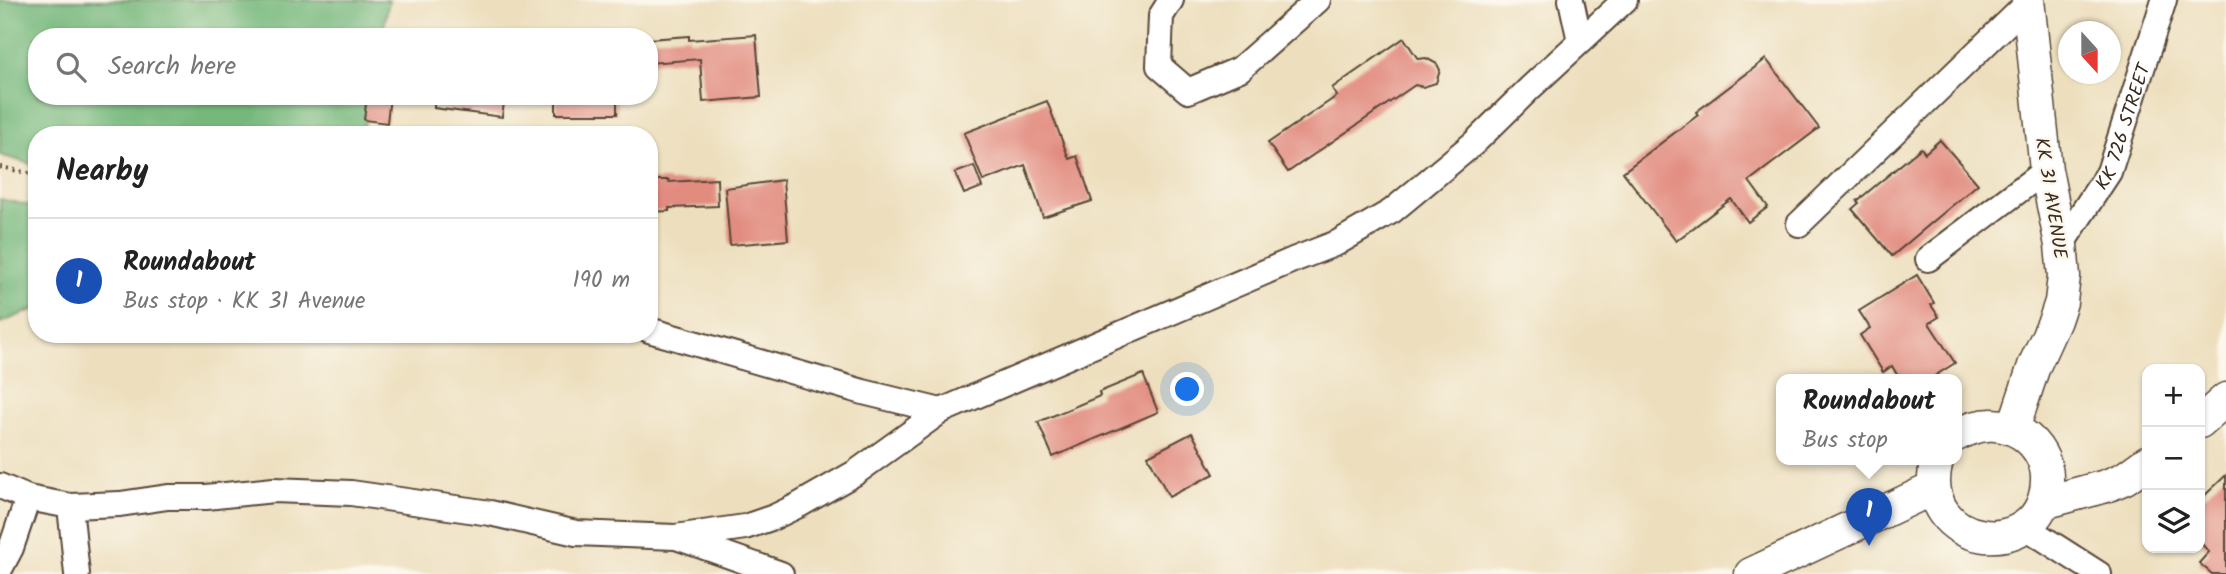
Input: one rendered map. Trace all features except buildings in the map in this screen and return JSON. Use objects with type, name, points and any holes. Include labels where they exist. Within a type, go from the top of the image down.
[{"type":"main road","name":"KK 31 AVENUE","points":[[2013,429],[2034,366],[2046,343],[2061,302],[2064,276],[2061,245],[2046,170],[2028,1]]},
{"type":"main road","points":[[2205,418],[2226,399]]},
{"type":"main road","points":[[1962,432],[1984,424],[1999,424],[2013,429],[2031,441],[2043,460],[2047,474],[2047,489],[2034,515]]},
{"type":"main road","points":[[1751,574],[1936,474],[1938,502],[1955,526],[1982,537],[1997,537],[2011,534],[2034,515],[2124,478],[2142,465]]},
{"type":"street","points":[[1171,0],[1161,16],[1159,66],[1188,91],[1240,69],[1318,0]]},
{"type":"street","points":[[1571,0],[1580,41]]},
{"type":"street","points":[[0,486],[28,498],[70,506],[274,490],[351,494],[490,513],[576,533],[675,537],[744,527],[799,505],[855,473],[941,411],[1337,243],[1392,211],[1463,152],[1625,0]]},
{"type":"street","name":"KK 726 STREET","points":[[2061,245],[2109,172],[2164,0]]},
{"type":"street","points":[[1799,224],[2028,1]]},
{"type":"street","points":[[1928,259],[2046,170]]},
{"type":"street","points":[[658,333],[863,392],[941,411]]},
{"type":"street","points":[[0,569],[11,548],[28,498]]},
{"type":"street","points":[[70,506],[76,574]]},
{"type":"street","points":[[2034,515],[2099,574]]},
{"type":"street","points":[[675,537],[781,574]]},
{"type":"path","points":[[0,167],[28,173]]},
{"type":"green space","points":[[0,0],[389,0],[384,28],[28,28],[28,105],[368,105],[364,126],[28,126],[28,163],[0,155]]},
{"type":"green space","points":[[0,199],[28,205],[28,312],[0,323]]},
{"type":"place","name":"Roundabout","points":[[1869,546]]}]
